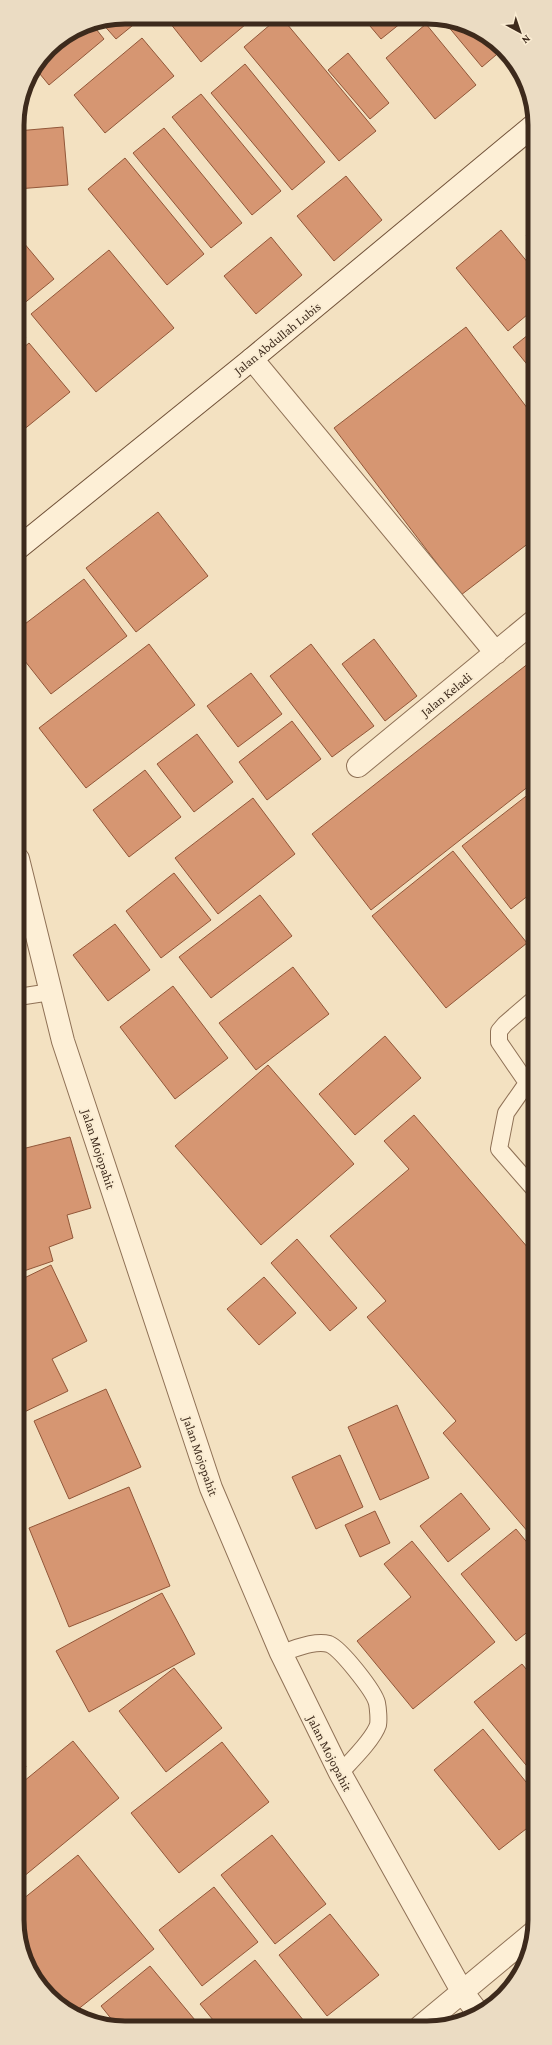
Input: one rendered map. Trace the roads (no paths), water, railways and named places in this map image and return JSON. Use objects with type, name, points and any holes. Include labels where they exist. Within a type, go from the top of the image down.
[{"type":"street","name":"Jalan Abdullah Lubis","points":[[24,543],[252,359],[528,130]]},
{"type":"street","points":[[252,359],[496,653]]},
{"type":"street","name":"Jalan Keladi","points":[[358,766],[528,626]]},
{"type":"street","name":"Jalan Mojopahit","points":[[24,883],[63,1041],[211,1488],[281,1653],[340,1773],[463,1993],[475,2009]]},
{"type":"street","points":[[428,2021],[526,1939]]},
{"type":"lane","points":[[24,996],[51,992]]},
{"type":"lane","points":[[528,1004],[499,1031],[499,1042],[528,1084]]},
{"type":"lane","points":[[528,1091],[506,1113],[499,1149],[528,1182]]},
{"type":"lane","points":[[281,1653],[309,1644],[329,1644],[346,1657],[367,1686],[377,1703],[378,1725],[365,1746],[340,1773]]}]
